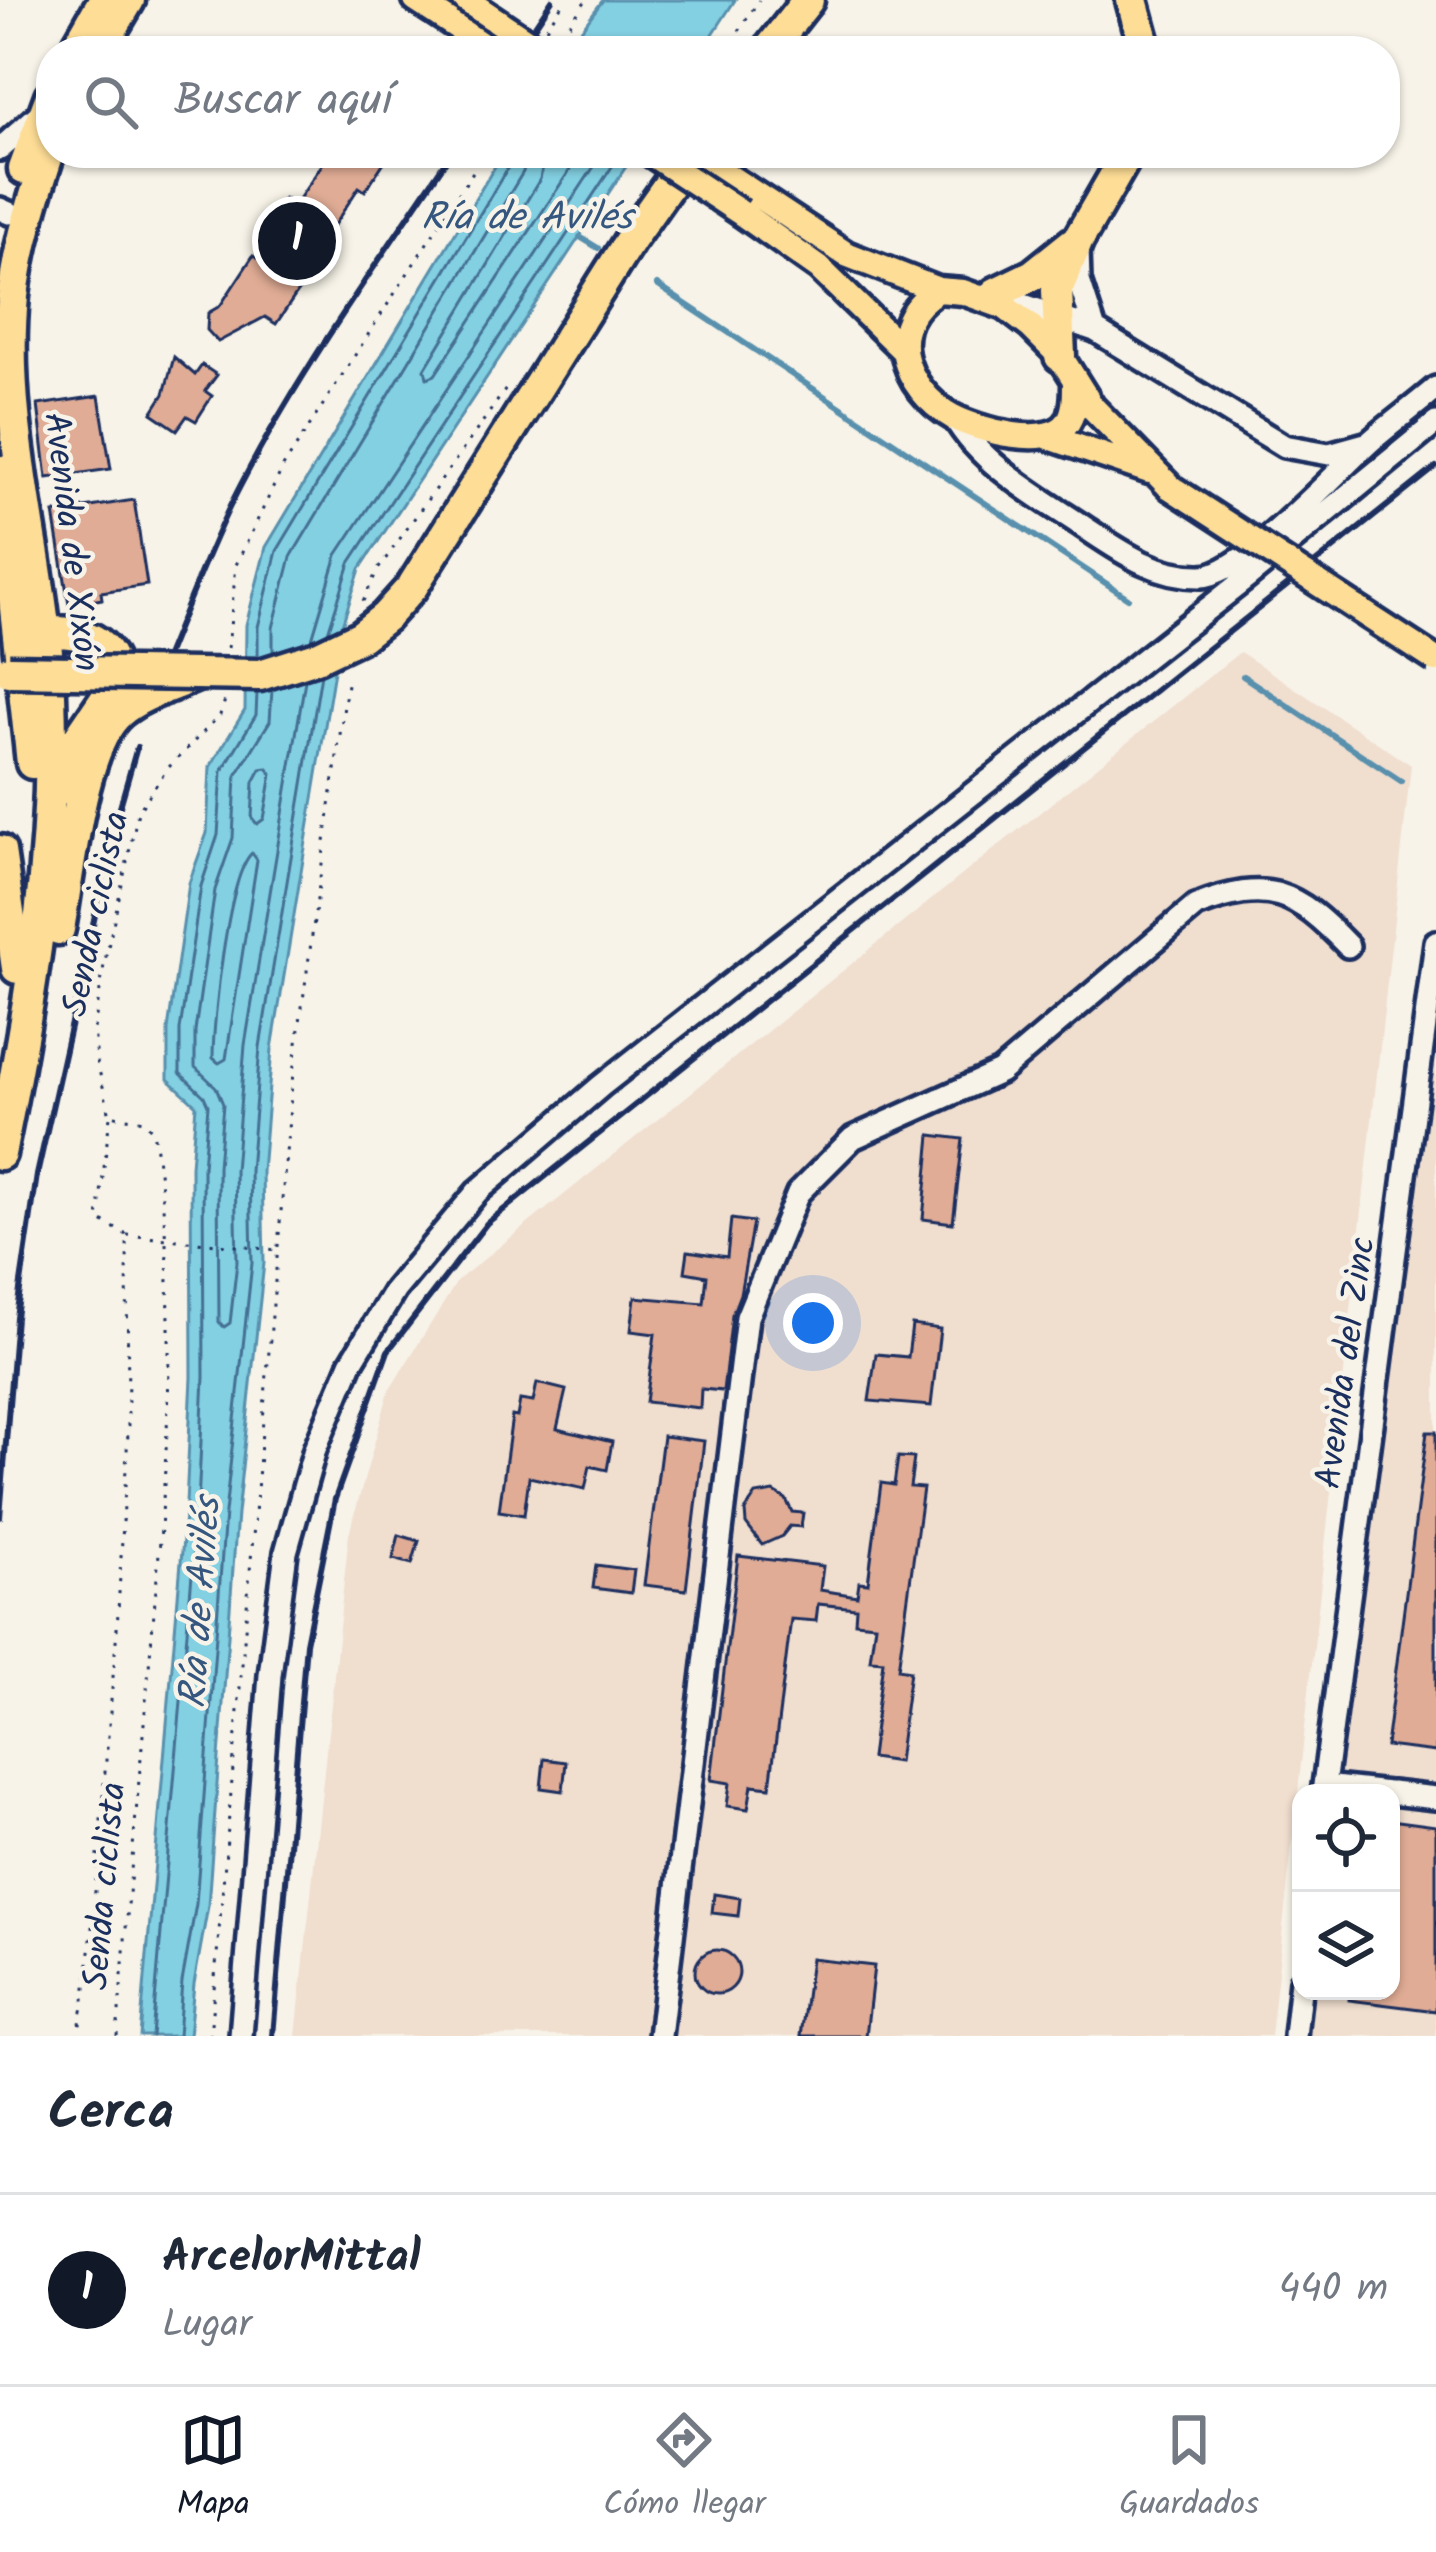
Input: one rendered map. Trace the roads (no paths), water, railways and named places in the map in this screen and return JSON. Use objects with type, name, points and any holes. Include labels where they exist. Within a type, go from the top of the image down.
[{"type":"highway","points":[[84,36],[104,0]]},
{"type":"highway","points":[[108,36],[129,0]]},
{"type":"highway","points":[[766,36],[790,0]]},
{"type":"highway","points":[[779,36],[808,0]]},
{"type":"highway","points":[[1132,0],[1142,36]]},
{"type":"highway","points":[[0,260],[4,211],[36,132]]},
{"type":"highway","name":"Avenida de Xixón","points":[[0,1059],[17,968],[32,768],[21,632],[14,295],[30,209],[44,168]]},
{"type":"highway","points":[[4,671],[260,675],[317,657],[361,636],[412,586],[630,240],[681,168]]},
{"type":"highway","points":[[1060,356],[1057,290],[1078,240],[1119,168]]},
{"type":"highway","points":[[996,293],[1033,275],[1078,240]]},
{"type":"highway","name":"Avenida de Xixón","points":[[0,1154],[27,1019],[49,837],[50,701],[21,632],[1,491]]},
{"type":"highway","points":[[21,632],[77,632],[111,656],[114,667],[105,699],[74,746],[49,837]]},
{"type":"highway","points":[[27,1019],[46,980],[86,783],[100,740],[117,714],[133,703],[197,675]]},
{"type":"highway","points":[[0,851],[17,968]]},
{"type":"main road","points":[[122,36],[146,0]]},
{"type":"main road","points":[[416,0],[471,36]]},
{"type":"main road","points":[[466,0],[523,36]]},
{"type":"main road","points":[[680,168],[846,254],[1005,307],[1060,356],[1075,385],[1161,479]]},
{"type":"main road","points":[[709,168],[902,349],[918,384],[954,417],[1018,435],[1049,436],[1161,479],[1436,660]]},
{"type":"main road","points":[[902,349],[912,309],[950,291]]},
{"type":"main road","points":[[1049,436],[1067,424],[1075,403],[1075,385]]},
{"type":"street","points":[[0,129],[24,124],[36,113]]},
{"type":"street","points":[[0,149],[36,114]]},
{"type":"street","points":[[1078,240],[1079,281],[1095,330]]},
{"type":"street","points":[[950,291],[996,293],[1095,330],[1283,446],[1329,454],[1371,441]]},
{"type":"street","points":[[954,417],[968,442],[1141,564],[1205,576],[1231,566],[1253,549],[1436,388]]},
{"type":"street","points":[[241,2036],[270,1675],[286,1552],[315,1449],[351,1363],[395,1290],[477,1192],[601,1086],[1248,578],[1436,423]]},
{"type":"street","points":[[660,2036],[747,1317],[798,1193],[853,1138],[1000,1072],[1196,906],[1235,890],[1271,890],[1317,914],[1348,946]]},
{"type":"street","name":"Avenida del Zinc","points":[[1324,1784],[1428,1061],[1436,942]]},
{"type":"street","points":[[1400,1794],[1436,1798]]},
{"type":"street","points":[[1294,2036],[1299,2000]]},
{"type":"water","points":[[603,0],[735,0],[712,36],[576,36]]},
{"type":"water","name":"Ría de Avilés","points":[[494,168],[625,168],[360,569],[341,628],[272,1049],[262,1172],[264,1263],[237,1514],[208,1906],[189,2036],[140,2036],[186,1504],[192,1377],[191,1166],[196,1105],[168,1079],[168,1030],[189,883],[207,833],[210,767],[245,710],[246,625],[266,547]]},
{"type":"waterway","points":[[580,237],[598,248]]},
{"type":"waterway","points":[[657,285],[1128,598]]},
{"type":"waterway","points":[[1243,676],[1401,781]]},
{"type":"railway","points":[[528,36],[552,0]]},
{"type":"railway","points":[[167,654],[232,502],[281,412],[441,168]]},
{"type":"railway","points":[[273,2036],[306,1643],[335,1499],[388,1351],[487,1223],[1436,467]]},
{"type":"railway","points":[[0,1517],[16,1317],[37,1175],[137,747]]},
{"type":"place","name":"ArcelorMittal","points":[[297,241]]}]
